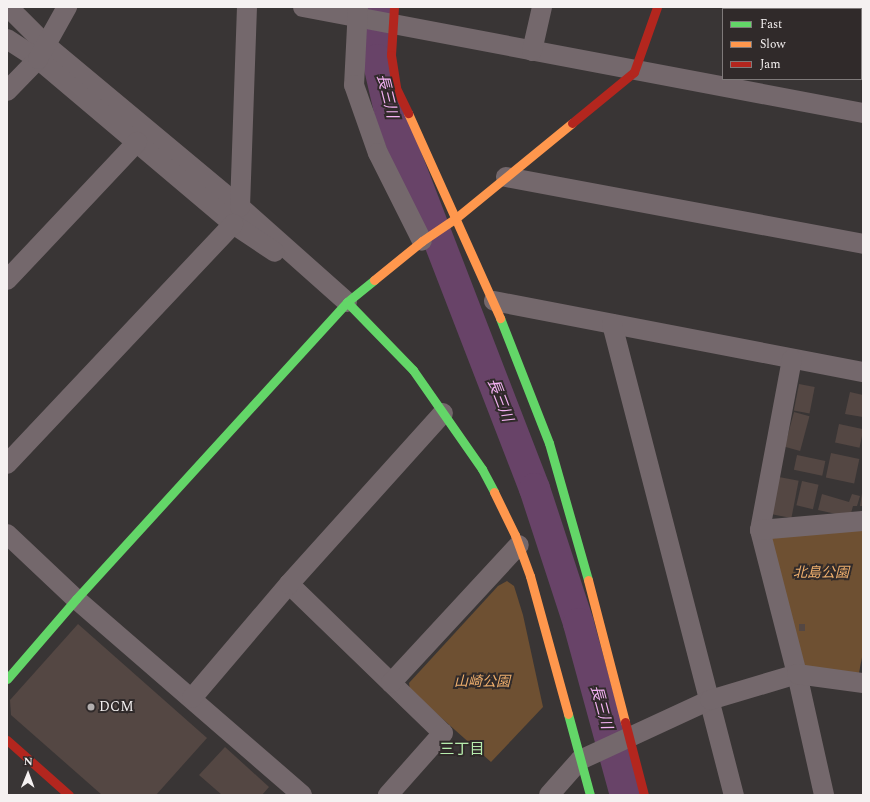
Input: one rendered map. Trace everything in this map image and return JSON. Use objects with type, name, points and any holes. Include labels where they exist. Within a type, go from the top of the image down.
[{"type":"street","points":[[8,7],[42,52],[136,142],[236,216],[347,302],[413,370],[482,469],[519,545],[547,636],[590,795]]},
{"type":"street","points":[[7,91],[42,52],[67,7]]},
{"type":"street","points":[[7,464],[236,216],[247,7]]},
{"type":"street","points":[[303,7],[393,15],[532,51],[634,72],[775,88],[863,113]]},
{"type":"street","points":[[532,51],[542,7]]},
{"type":"street","points":[[7,679],[76,599],[347,302],[422,241],[456,218],[634,72],[657,7]]},
{"type":"street","points":[[358,12],[354,85],[378,153],[422,241]]},
{"type":"street","points":[[393,15],[391,54],[396,88],[494,301],[550,442],[585,567],[644,795]]},
{"type":"street","points":[[7,39],[42,52],[236,216]]},
{"type":"street","points":[[7,280],[136,142]]},
{"type":"street","points":[[506,177],[863,244]]},
{"type":"street","points":[[494,301],[863,372]]},
{"type":"street","points":[[612,324],[734,795]]},
{"type":"street","points":[[792,359],[760,530],[797,674],[824,795]]},
{"type":"street","points":[[192,698],[289,584],[443,412]]},
{"type":"street","points":[[760,530],[863,521]]},
{"type":"street","points":[[7,534],[76,599],[192,698],[302,795]]},
{"type":"street","points":[[391,683],[519,545]]},
{"type":"street","points":[[289,584],[444,733],[388,795]]},
{"type":"street","points":[[549,795],[580,760],[710,700],[797,674],[863,683]]},
{"type":"street","points":[[7,740],[69,795]]},
{"type":"green space","name":"北島公園","points":[[863,527],[863,652],[859,673],[802,666],[769,540],[774,534]]},
{"type":"green space","name":"山崎公園","points":[[507,581],[514,586],[523,615],[543,707],[491,762],[410,690],[409,683],[498,586]]},
{"type":"building","points":[[799,384],[815,387],[810,414],[794,411]]},
{"type":"building","points":[[850,392],[863,395],[863,417],[845,414]]},
{"type":"building","points":[[794,412],[809,416],[800,451],[785,447]]},
{"type":"building","points":[[839,424],[863,429],[860,448],[835,443]]},
{"type":"building","points":[[831,453],[859,459],[854,483],[826,477]]},
{"type":"building","points":[[797,455],[825,461],[822,476],[794,470]]},
{"type":"building","points":[[779,477],[799,481],[791,518],[772,514]]},
{"type":"building","points":[[802,481],[819,485],[813,509],[796,505]]},
{"type":"building","points":[[862,493],[863,506],[860,506]]},
{"type":"building","points":[[822,494],[849,502],[852,494],[860,496],[857,506],[853,506],[850,517],[818,510]]},
{"type":"building","name":"DCM","points":[[78,624],[207,738],[156,795],[102,795],[11,715],[10,700]]},
{"type":"building","points":[[799,624],[805,624],[805,631],[799,631]]},
{"type":"building","points":[[225,747],[269,787],[262,795],[222,795],[199,775]]},
{"type":"waterway","name":"長三川","points":[[382,7],[377,59],[390,115],[534,488],[578,623],[625,795]]},
{"type":"traffic: fast","points":[[7,679],[76,599],[347,302],[374,280]]},
{"type":"traffic: fast","points":[[347,302],[413,370],[482,469],[494,492]]},
{"type":"traffic: fast","points":[[500,318],[549,443],[588,580]]},
{"type":"traffic: fast","points":[[568,714],[590,795]]},
{"type":"traffic: slow","points":[[408,113],[500,318]]},
{"type":"traffic: slow","points":[[374,280],[422,241],[456,218],[572,123]]},
{"type":"traffic: slow","points":[[494,492],[515,535],[530,576],[568,714]]},
{"type":"traffic: slow","points":[[588,580],[625,722]]},
{"type":"traffic: jam","points":[[394,7],[391,55],[396,88],[408,113]]},
{"type":"traffic: jam","points":[[572,123],[634,72],[657,7]]},
{"type":"traffic: jam","points":[[625,722],[644,795]]},
{"type":"traffic: jam","points":[[7,740],[69,795]]},
{"type":"place","name":"DCM","points":[[91,707]]},
{"type":"district","name":"三丁目","points":[[462,750]]}]
